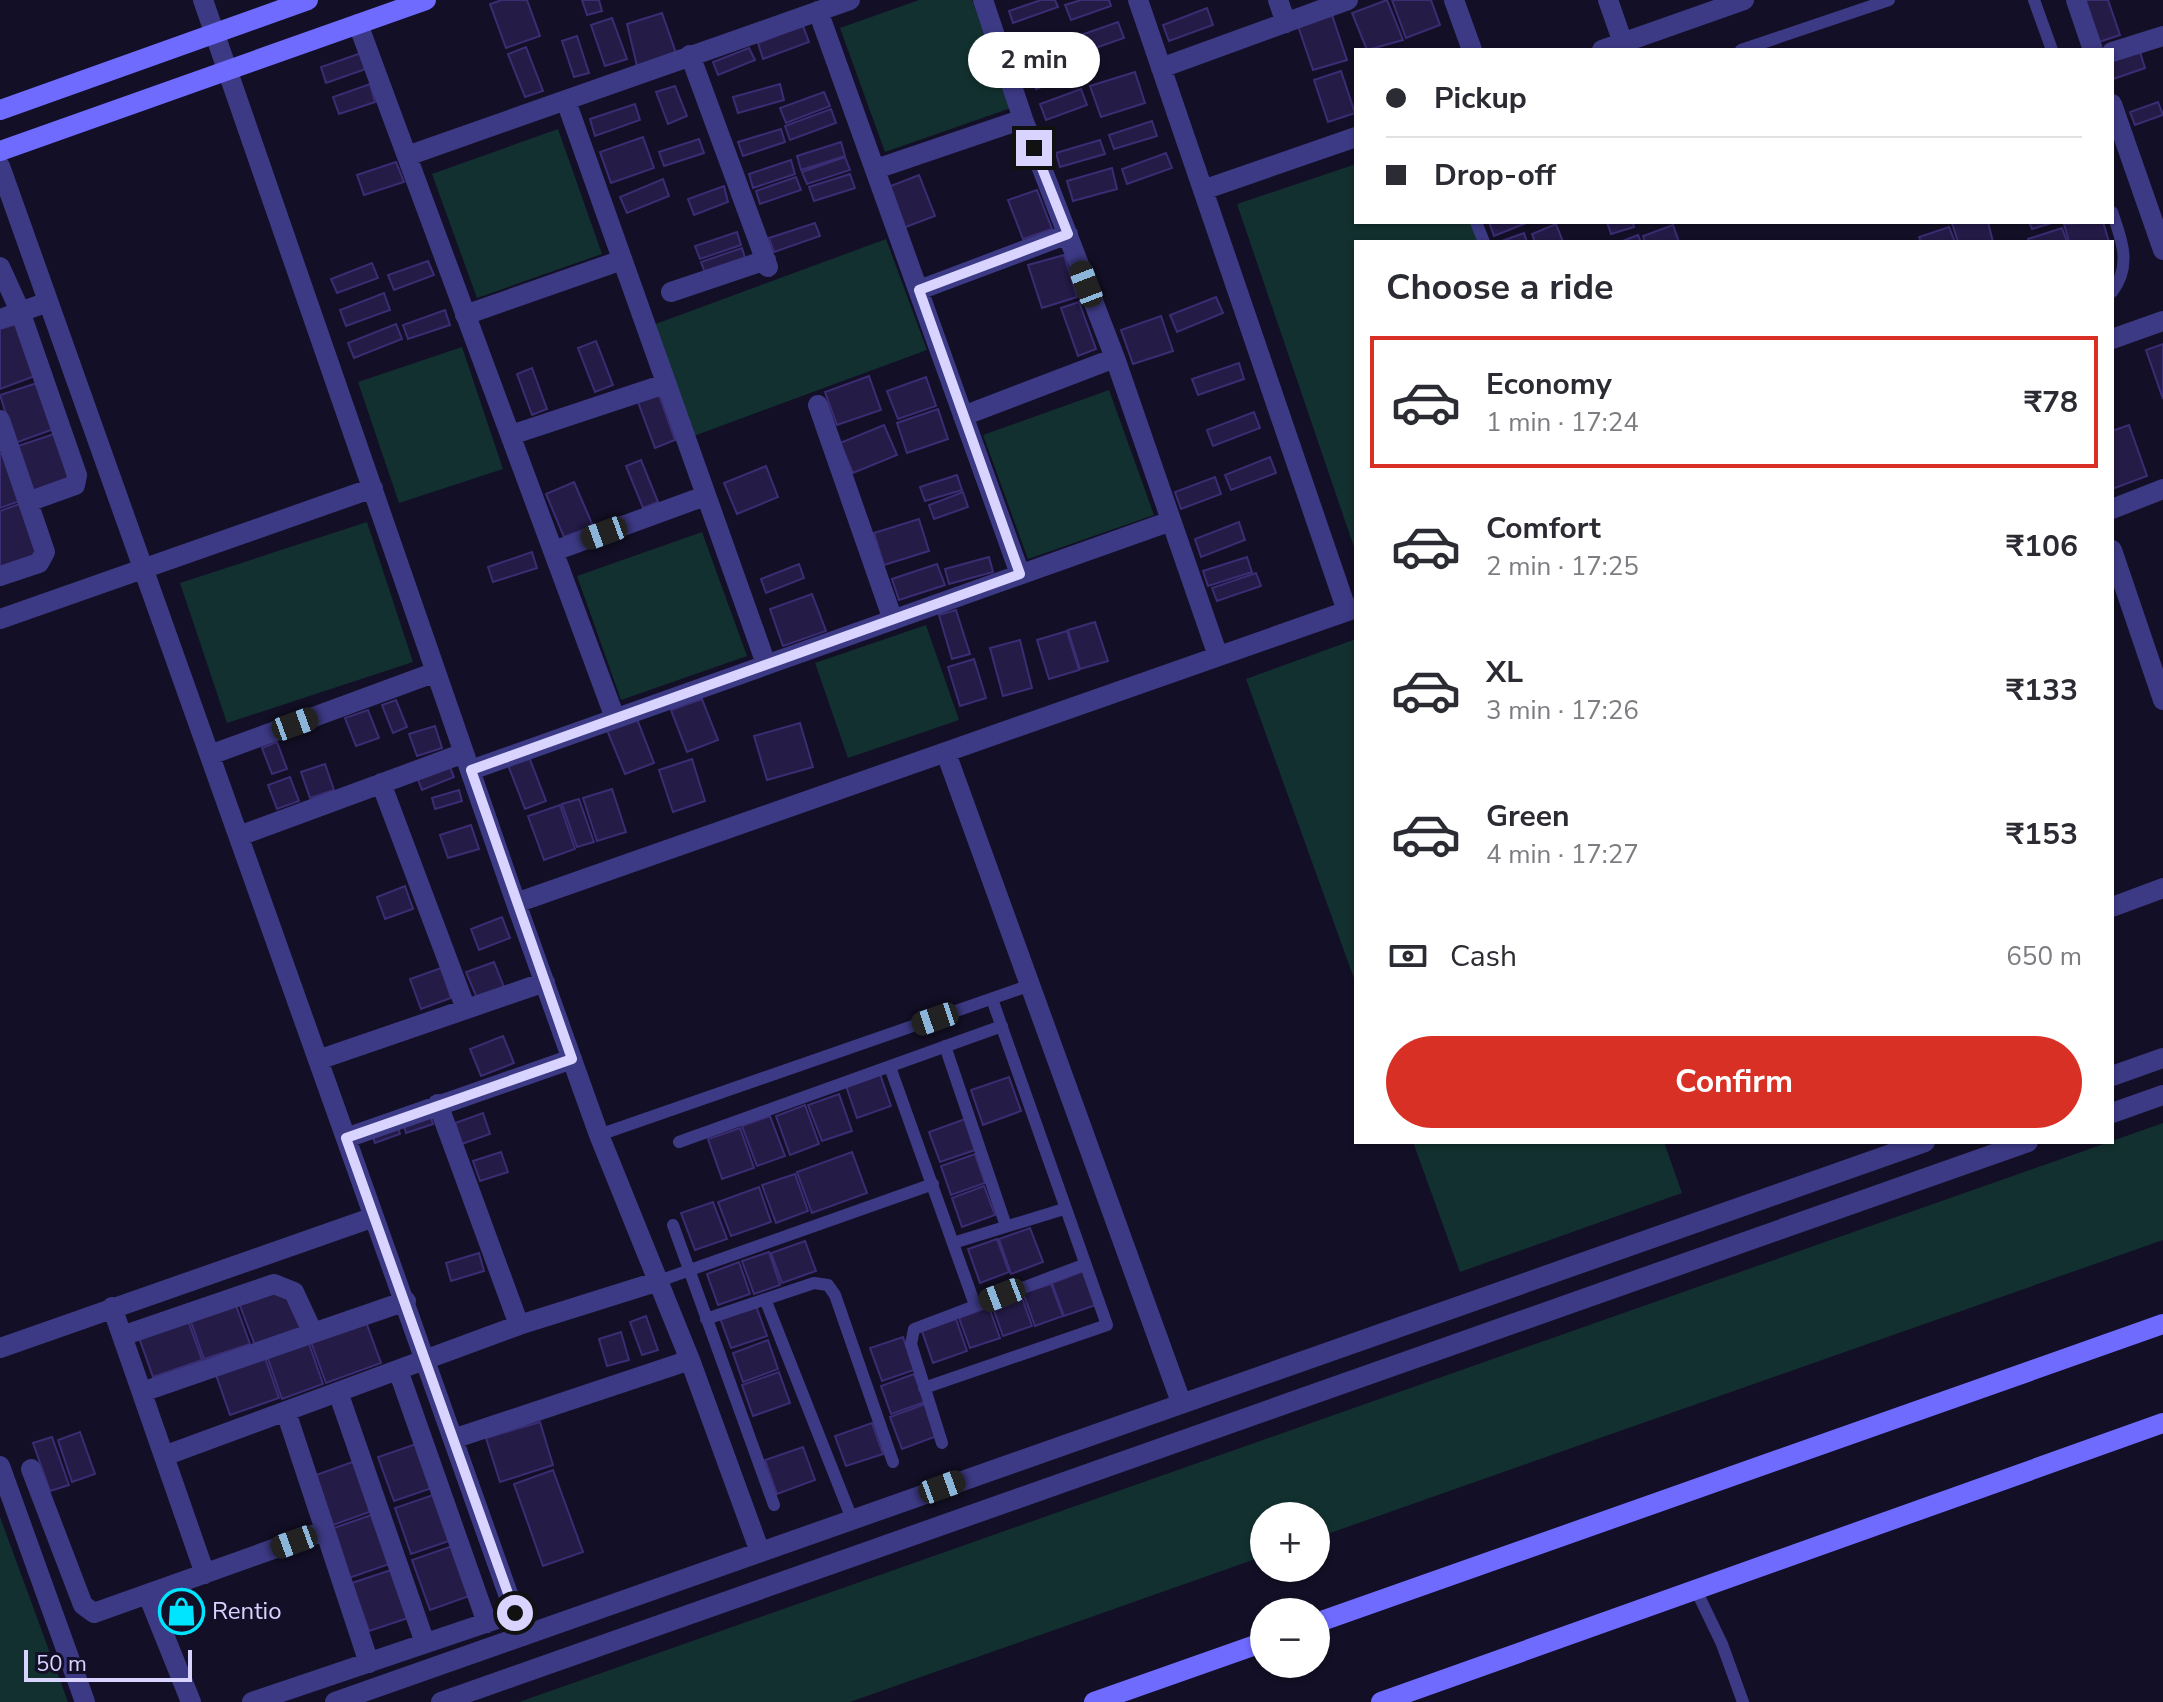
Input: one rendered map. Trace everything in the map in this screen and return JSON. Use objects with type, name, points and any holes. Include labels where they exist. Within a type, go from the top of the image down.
[{"type":"street","points":[[203,0],[599,1135],[690,1360],[760,1552]]},
{"type":"street","points":[[0,110],[214,31],[308,0]]},
{"type":"street","points":[[0,151],[426,0]]},
{"type":"street","points":[[407,156],[850,0]]},
{"type":"street","points":[[983,0],[1023,119],[1115,358],[1218,656]]},
{"type":"street","points":[[516,903],[1352,609],[1138,0]]},
{"type":"street","points":[[1278,0],[1286,23]]},
{"type":"street","points":[[1161,68],[1348,0]]},
{"type":"street","points":[[1454,0],[1471,48]]},
{"type":"street","points":[[1608,0],[1623,43]]},
{"type":"street","points":[[1608,48],[1744,0]]},
{"type":"street","points":[[2076,0],[2092,48]]},
{"type":"street","points":[[818,11],[1020,574]]},
{"type":"street","points":[[358,24],[615,718]]},
{"type":"street","points":[[2114,51],[2163,36]]},
{"type":"street","points":[[671,292],[767,264],[690,55]]},
{"type":"street","points":[[566,101],[766,664]]},
{"type":"street","points":[[2114,108],[2153,190],[2163,250]]},
{"type":"street","points":[[876,169],[1023,119]]},
{"type":"street","points":[[1203,190],[1354,138]]},
{"type":"street","points":[[0,166],[427,1359],[523,1636]]},
{"type":"street","points":[[919,290],[1068,234]]},
{"type":"street","points":[[465,315],[622,260]]},
{"type":"street","points":[[0,267],[10,315],[78,480],[75,485],[28,502]]},
{"type":"street","points":[[10,315],[48,302]]},
{"type":"street","points":[[2114,338],[2163,321]]},
{"type":"street","points":[[963,416],[1115,358]]},
{"type":"street","points":[[511,435],[665,384]]},
{"type":"street","points":[[818,405],[893,620]]},
{"type":"street","points":[[0,420],[45,552],[43,558],[0,576]]},
{"type":"street","points":[[0,619],[373,488]]},
{"type":"street","points":[[2114,508],[2163,489]]},
{"type":"street","points":[[554,551],[705,496]]},
{"type":"street","points":[[239,836],[381,783],[615,718],[1171,521]]},
{"type":"street","points":[[2114,556],[2163,700]]},
{"type":"street","points":[[210,755],[436,672]]},
{"type":"street","points":[[946,753],[1181,1402]]},
{"type":"street","points":[[381,783],[466,1009]]},
{"type":"street","points":[[2114,906],[2163,888]]},
{"type":"street","points":[[318,1060],[545,982]]},
{"type":"street","points":[[2114,1075],[2163,1058]]},
{"type":"street","points":[[346,1138],[572,1059]]},
{"type":"street","points":[[2114,1112],[2163,1095]]},
{"type":"street","points":[[438,1104],[519,1325]]},
{"type":"street","points":[[335,1702],[1919,1144]]},
{"type":"street","points":[[441,1702],[2022,1144]]},
{"type":"street","points":[[0,1348],[374,1217]]},
{"type":"street","points":[[164,1456],[519,1325],[656,1282]]},
{"type":"street","points":[[122,1336],[274,1284],[294,1292],[313,1333]]},
{"type":"street","points":[[142,1392],[406,1301]]},
{"type":"street","points":[[112,1307],[205,1574]]},
{"type":"street","points":[[1330,1618],[2163,1324]]},
{"type":"street","points":[[453,1439],[690,1360]]},
{"type":"street","points":[[398,1370],[487,1623]]},
{"type":"street","points":[[338,1392],[425,1643]]},
{"type":"street","points":[[286,1412],[369,1663]]},
{"type":"street","points":[[1381,1702],[2163,1423]]},
{"type":"street","points":[[0,1466],[85,1702]]},
{"type":"street","points":[[31,1469],[86,1609],[102,1611],[324,1531]]},
{"type":"street","points":[[148,1595],[191,1702]]},
{"type":"street","points":[[252,1702],[515,1613]]},
{"type":"street","points":[[1094,1702],[1250,1647]]},
{"type":"lane","points":[[1747,48],[1889,0]]},
{"type":"lane","points":[[2034,0],[2051,48]]},
{"type":"lane","points":[[2114,220],[2125,261],[2121,281],[2114,290]]},
{"type":"lane","points":[[599,1135],[1028,986]]},
{"type":"lane","points":[[924,1388],[1107,1325],[1083,1265],[992,999]]},
{"type":"lane","points":[[679,1142],[1002,1026]]},
{"type":"lane","points":[[945,1046],[1006,1226]]},
{"type":"lane","points":[[890,1067],[975,1305]]},
{"type":"lane","points":[[656,1282],[933,1184]]},
{"type":"lane","points":[[953,1243],[1064,1209]]},
{"type":"lane","points":[[673,1225],[774,1505]]},
{"type":"lane","points":[[942,1443],[910,1334],[921,1324],[1083,1265]]},
{"type":"lane","points":[[706,1319],[814,1283],[828,1285],[835,1295],[893,1462]]},
{"type":"lane","points":[[765,1299],[852,1519]]},
{"type":"lane","points":[[1696,1590],[1722,1644],[1743,1702]]},
{"type":"green space","points":[[919,0],[972,0],[1011,108],[885,152],[840,28]]},
{"type":"green space","points":[[558,129],[602,254],[477,298],[432,174]]},
{"type":"green space","points":[[1354,165],[1354,224],[1472,224],[1477,240],[1354,240],[1354,547],[1237,204]]},
{"type":"green space","points":[[886,239],[927,350],[683,440],[642,329]]},
{"type":"green space","points":[[462,347],[503,469],[399,503],[358,382]]},
{"type":"green space","points":[[1109,390],[1154,515],[1028,559],[983,435]]},
{"type":"green space","points":[[367,522],[413,662],[227,723],[180,583]]},
{"type":"green space","points":[[702,532],[747,656],[621,700],[577,576]]},
{"type":"green space","points":[[926,625],[959,720],[848,758],[815,663]]},
{"type":"green space","points":[[1354,640],[1354,978],[1246,679]]},
{"type":"green space","points":[[2163,1123],[2163,1240],[1330,1533],[1330,1502],[1250,1502],[1250,1561],[850,1702],[519,1702],[2103,1144],[2114,1144],[2114,1140]]},
{"type":"green space","points":[[1414,1144],[1665,1144],[1682,1193],[1460,1272]]},
{"type":"green space","points":[[0,1517],[68,1702],[0,1702]]},
{"type":"building","points":[[502,0],[527,0],[540,36],[506,48],[490,4]]},
{"type":"building","points":[[582,0],[599,0],[602,11],[587,15]]},
{"type":"building","points":[[1041,0],[1055,0],[1058,7],[1013,23],[1009,11]]},
{"type":"building","points":[[1081,0],[1109,0],[1111,6],[1071,20],[1065,5]]},
{"type":"building","points":[[1387,0],[1403,40],[1366,48],[1352,13]]},
{"type":"building","points":[[1392,0],[1431,0],[1440,25],[1406,38]]},
{"type":"building","points":[[2085,0],[2108,0],[2120,35],[2099,42]]},
{"type":"building","points":[[1207,8],[1213,25],[1169,41],[1163,25]]},
{"type":"building","points":[[662,13],[677,56],[638,70],[627,24]]},
{"type":"building","points":[[1332,15],[1347,60],[1313,70],[1298,26]]},
{"type":"building","points":[[612,18],[627,59],[605,66],[591,25]]},
{"type":"building","points":[[1118,22],[1124,38],[1084,52],[1078,36]]},
{"type":"building","points":[[803,26],[809,42],[763,59],[758,43]]},
{"type":"building","points":[[577,36],[589,73],[574,77],[562,41]]},
{"type":"building","points":[[526,47],[543,91],[525,97],[508,54]]},
{"type":"building","points":[[749,48],[755,60],[718,75],[713,62]]},
{"type":"building","points":[[2140,52],[2145,68],[2114,79],[2114,60]]},
{"type":"building","points":[[361,53],[366,69],[326,83],[321,67]]},
{"type":"building","points":[[1075,56],[1081,73],[1036,89],[1030,72]]},
{"type":"building","points":[[1341,71],[1354,113],[1328,122],[1314,80]]},
{"type":"building","points":[[1135,72],[1145,103],[1101,117],[1090,86]]},
{"type":"building","points":[[370,84],[375,102],[339,114],[333,97]]},
{"type":"building","points":[[780,84],[784,100],[738,113],[733,97]]},
{"type":"building","points":[[675,86],[687,116],[668,124],[656,92]]},
{"type":"building","points":[[1081,89],[1087,105],[1046,120],[1040,104]]},
{"type":"building","points":[[824,92],[830,106],[786,123],[780,108]]},
{"type":"building","points":[[2158,102],[2163,115],[2135,125],[2130,112]]},
{"type":"building","points":[[635,104],[640,120],[595,136],[590,119]]},
{"type":"building","points":[[831,109],[836,123],[790,140],[785,126]]},
{"type":"building","points":[[1152,121],[1157,136],[1114,149],[1109,135]]},
{"type":"building","points":[[781,129],[785,142],[743,156],[738,142]]},
{"type":"building","points":[[643,137],[654,168],[611,183],[600,152]]},
{"type":"building","points":[[699,139],[704,153],[664,166],[659,152]]},
{"type":"building","points":[[1100,140],[1105,154],[1060,167],[1056,153]]},
{"type":"building","points":[[841,142],[845,156],[801,170],[797,156]]},
{"type":"building","points":[[1166,153],[1172,168],[1127,184],[1122,169]]},
{"type":"building","points":[[845,157],[850,170],[807,184],[802,172]]},
{"type":"building","points":[[791,160],[795,174],[753,188],[749,174]]},
{"type":"building","points":[[396,162],[404,182],[364,195],[357,175]]},
{"type":"building","points":[[1112,168],[1117,189],[1073,201],[1067,181]]},
{"type":"building","points":[[850,174],[855,188],[814,201],[809,187]]},
{"type":"building","points":[[919,175],[935,216],[903,228],[888,187]]},
{"type":"building","points":[[796,177],[801,190],[760,204],[756,191]]},
{"type":"building","points":[[663,179],[669,196],[627,213],[620,197]]},
{"type":"building","points":[[724,186],[728,202],[694,215],[688,199]]},
{"type":"building","points":[[1037,190],[1052,229],[1023,239],[1008,200]]},
{"type":"building","points":[[815,223],[820,236],[774,252],[769,238]]},
{"type":"building","points":[[1490,224],[1524,224],[1494,236]]},
{"type":"building","points":[[1556,224],[1562,240],[1534,240],[1532,234]]},
{"type":"building","points":[[1608,224],[1633,224],[1634,227],[1611,234]]},
{"type":"building","points":[[1952,224],[1988,224],[1992,240],[1957,240]]},
{"type":"building","points":[[2030,224],[2048,224],[2032,229]]},
{"type":"building","points":[[2064,224],[2104,224],[2108,240],[2068,240]]},
{"type":"building","points":[[1673,225],[1678,240],[1644,240],[1643,236]]},
{"type":"building","points":[[1949,227],[1954,240],[1920,240],[1919,237]]},
{"type":"building","points":[[2062,228],[2066,240],[2028,240]]},
{"type":"building","points":[[737,232],[741,245],[700,259],[695,246]]},
{"type":"building","points":[[1524,233],[1526,240],[1505,240]]},
{"type":"building","points":[[742,248],[746,261],[706,275],[701,262]]},
{"type":"building","points":[[1064,255],[1077,297],[1042,308],[1028,265]]},
{"type":"building","points":[[428,261],[434,275],[394,290],[388,275]]},
{"type":"building","points":[[372,263],[378,278],[337,293],[331,279]]},
{"type":"building","points":[[384,293],[390,310],[346,326],[340,310]]},
{"type":"building","points":[[1216,297],[1223,313],[1177,332],[1170,315]]},
{"type":"building","points":[[1079,302],[1096,349],[1078,356],[1061,308]]},
{"type":"building","points":[[445,310],[450,325],[408,339],[403,325]]},
{"type":"building","points":[[1161,316],[1173,351],[1133,364],[1121,330]]},
{"type":"building","points":[[17,324],[35,376],[0,389],[0,329]]},
{"type":"building","points":[[396,324],[402,339],[354,358],[348,343]]},
{"type":"building","points":[[596,341],[613,385],[595,392],[578,348]]},
{"type":"building","points":[[2163,344],[2163,399],[2146,350]]},
{"type":"building","points":[[1239,363],[1244,379],[1198,395],[1192,379]]},
{"type":"building","points":[[532,368],[547,409],[532,415],[517,374]]},
{"type":"building","points":[[869,376],[881,410],[837,425],[825,392]]},
{"type":"building","points":[[926,377],[936,406],[898,419],[887,391]]},
{"type":"building","points":[[37,383],[54,429],[15,443],[0,395]]},
{"type":"building","points":[[659,395],[675,440],[655,448],[638,402]]},
{"type":"building","points":[[938,409],[948,439],[907,453],[897,423]]},
{"type":"building","points":[[1254,412],[1260,428],[1213,446],[1207,430]]},
{"type":"building","points":[[884,425],[897,455],[853,473],[840,443]]},
{"type":"building","points":[[2129,425],[2147,476],[2114,488],[2114,430]]},
{"type":"building","points":[[54,434],[71,480],[33,495],[15,447]]},
{"type":"building","points":[[4,453],[20,501],[0,508],[0,454]]},
{"type":"building","points":[[1270,457],[1276,473],[1231,490],[1225,475]]},
{"type":"building","points":[[641,460],[658,502],[643,508],[626,466]]},
{"type":"building","points":[[766,466],[778,497],[737,514],[724,483]]},
{"type":"building","points":[[957,475],[962,490],[925,501],[920,487]]},
{"type":"building","points":[[1215,477],[1221,494],[1181,509],[1175,492]]},
{"type":"building","points":[[574,482],[593,526],[564,537],[546,494]]},
{"type":"building","points":[[963,492],[968,507],[934,519],[929,505]]},
{"type":"building","points":[[22,503],[41,555],[0,571],[0,511]]},
{"type":"building","points":[[919,519],[929,551],[884,565],[874,533]]},
{"type":"building","points":[[1239,522],[1245,540],[1201,557],[1195,539]]},
{"type":"building","points":[[532,552],[537,568],[493,582],[488,567]]},
{"type":"building","points":[[989,557],[993,572],[949,584],[945,569]]},
{"type":"building","points":[[1247,557],[1252,572],[1208,586],[1203,571]]},
{"type":"building","points":[[799,564],[804,578],[766,593],[761,579]]},
{"type":"building","points":[[937,564],[945,585],[899,600],[892,579]]},
{"type":"building","points":[[1256,573],[1261,586],[1217,601],[1212,588]]},
{"type":"building","points":[[812,594],[826,631],[783,646],[770,609]]},
{"type":"building","points":[[956,610],[970,654],[952,659],[939,615]]},
{"type":"building","points":[[1095,622],[1108,661],[1080,669],[1068,630]]},
{"type":"building","points":[[1067,631],[1079,670],[1049,679],[1037,640]]},
{"type":"building","points":[[1020,640],[1032,688],[1003,696],[990,648]]},
{"type":"building","points":[[974,659],[986,698],[960,706],[948,667]]},
{"type":"building","points":[[702,699],[718,740],[687,752],[671,710]]},
{"type":"building","points":[[396,700],[407,727],[393,733],[382,705]]},
{"type":"building","points":[[368,710],[379,738],[356,746],[345,718]]},
{"type":"building","points":[[637,719],[654,763],[625,774],[607,730]]},
{"type":"building","points":[[800,723],[813,767],[767,780],[754,736]]},
{"type":"building","points":[[435,726],[442,748],[417,756],[409,734]]},
{"type":"building","points":[[277,742],[287,769],[272,774],[262,748]]},
{"type":"building","points":[[529,757],[546,801],[525,809],[508,765]]},
{"type":"building","points":[[692,759],[705,801],[673,812],[659,770]]},
{"type":"building","points":[[325,764],[334,790],[310,798],[301,772]]},
{"type":"building","points":[[449,765],[454,777],[422,790],[417,777]]},
{"type":"building","points":[[290,777],[299,801],[277,809],[268,785]]},
{"type":"building","points":[[612,789],[626,832],[597,841],[583,798]]},
{"type":"building","points":[[459,790],[462,801],[435,809],[432,798]]},
{"type":"building","points":[[579,799],[594,842],[577,847],[562,804]]},
{"type":"building","points":[[560,805],[575,849],[544,860],[528,816]]},
{"type":"building","points":[[471,825],[479,849],[448,858],[440,835]]},
{"type":"building","points":[[405,886],[413,909],[385,919],[377,897]]},
{"type":"building","points":[[502,917],[510,938],[479,950],[471,929]]},
{"type":"building","points":[[494,962],[504,987],[477,998],[466,972]]},
{"type":"building","points":[[441,968],[451,998],[421,1009],[410,979]]},
{"type":"building","points":[[503,1036],[514,1063],[481,1076],[470,1049]]},
{"type":"building","points":[[880,1074],[891,1106],[857,1118],[846,1086]]},
{"type":"building","points":[[1009,1077],[1021,1111],[983,1125],[971,1090]]},
{"type":"building","points":[[839,1094],[852,1131],[822,1141],[808,1105]]},
{"type":"building","points":[[805,1105],[819,1144],[790,1155],[776,1116]]},
{"type":"building","points":[[428,1110],[433,1124],[406,1133],[402,1119]]},
{"type":"building","points":[[483,1113],[490,1134],[462,1144],[455,1123]]},
{"type":"building","points":[[770,1116],[785,1156],[757,1166],[742,1126]]},
{"type":"building","points":[[965,1119],[975,1150],[940,1162],[929,1132]]},
{"type":"building","points":[[396,1122],[400,1134],[375,1143],[371,1131]]},
{"type":"building","points":[[740,1128],[754,1168],[722,1179],[708,1139]]},
{"type":"building","points":[[501,1152],[508,1172],[480,1181],[473,1161]]},
{"type":"building","points":[[852,1152],[867,1193],[812,1213],[797,1172]]},
{"type":"building","points":[[975,1154],[985,1183],[951,1195],[941,1166]]},
{"type":"building","points":[[795,1174],[808,1211],[776,1223],[762,1185]]},
{"type":"building","points":[[984,1186],[995,1215],[962,1227],[952,1198]]},
{"type":"building","points":[[759,1187],[771,1222],[731,1236],[718,1202]]},
{"type":"building","points":[[713,1202],[727,1239],[695,1250],[681,1213]]},
{"type":"building","points":[[1030,1228],[1043,1262],[1011,1274],[999,1239]]},
{"type":"building","points":[[997,1239],[1009,1272],[980,1283],[968,1249]]},
{"type":"building","points":[[805,1241],[816,1271],[782,1283],[771,1253]]},
{"type":"building","points":[[769,1252],[780,1285],[754,1294],[742,1261]]},
{"type":"building","points":[[479,1253],[484,1271],[451,1281],[446,1263]]},
{"type":"building","points":[[739,1262],[750,1294],[718,1305],[707,1274]]},
{"type":"building","points":[[1084,1271],[1096,1305],[1064,1316],[1052,1283]]},
{"type":"building","points":[[1051,1284],[1063,1316],[1035,1326],[1023,1293]]},
{"type":"building","points":[[284,1291],[302,1332],[256,1348],[239,1303]]},
{"type":"building","points":[[1021,1295],[1032,1326],[1003,1336],[992,1305]]},
{"type":"building","points":[[234,1300],[250,1344],[204,1359],[189,1316]]},
{"type":"building","points":[[756,1306],[767,1336],[731,1348],[720,1318]]},
{"type":"building","points":[[989,1307],[1000,1338],[970,1348],[959,1318]]},
{"type":"building","points":[[186,1315],[202,1360],[153,1377],[137,1332]]},
{"type":"building","points":[[646,1316],[658,1350],[642,1355],[630,1322]]},
{"type":"building","points":[[956,1319],[967,1351],[933,1363],[922,1331]]},
{"type":"building","points":[[366,1322],[381,1363],[326,1383],[311,1342]]},
{"type":"building","points":[[621,1332],[629,1360],[607,1366],[599,1339]]},
{"type":"building","points":[[903,1337],[914,1370],[882,1381],[870,1348]]},
{"type":"building","points":[[768,1340],[778,1369],[743,1382],[733,1353]]},
{"type":"building","points":[[308,1341],[323,1384],[282,1399],[267,1356]]},
{"type":"building","points":[[264,1355],[279,1398],[230,1415],[215,1372]]},
{"type":"building","points":[[779,1372],[790,1403],[753,1416],[742,1385]]},
{"type":"building","points":[[914,1374],[925,1402],[891,1414],[881,1386]]},
{"type":"building","points":[[925,1404],[937,1436],[902,1449],[890,1417]]},
{"type":"building","points":[[540,1422],[553,1465],[500,1482],[486,1438]]},
{"type":"building","points":[[872,1423],[883,1454],[846,1466],[835,1436]]},
{"type":"building","points":[[80,1432],[95,1474],[72,1482],[58,1440]]},
{"type":"building","points":[[52,1437],[69,1485],[50,1491],[33,1443]]},
{"type":"building","points":[[419,1443],[435,1487],[394,1501],[378,1457]]},
{"type":"building","points":[[803,1447],[815,1480],[777,1494],[765,1460]]},
{"type":"building","points":[[358,1460],[375,1510],[333,1525],[316,1475]]},
{"type":"building","points":[[553,1470],[583,1552],[543,1566],[514,1484]]},
{"type":"building","points":[[439,1493],[455,1539],[411,1554],[395,1508]]},
{"type":"building","points":[[377,1513],[395,1562],[349,1578],[331,1529]]},
{"type":"building","points":[[458,1544],[475,1594],[430,1610],[412,1560]]},
{"type":"building","points":[[394,1569],[411,1617],[369,1631],[352,1583]]},
{"type":"place","name":"Rentio","points":[[181,1611]]},
{"type":"route","points":[[515,1613],[346,1138],[572,1059],[471,770],[1020,574],[919,290],[1068,234],[1034,148]]}]
